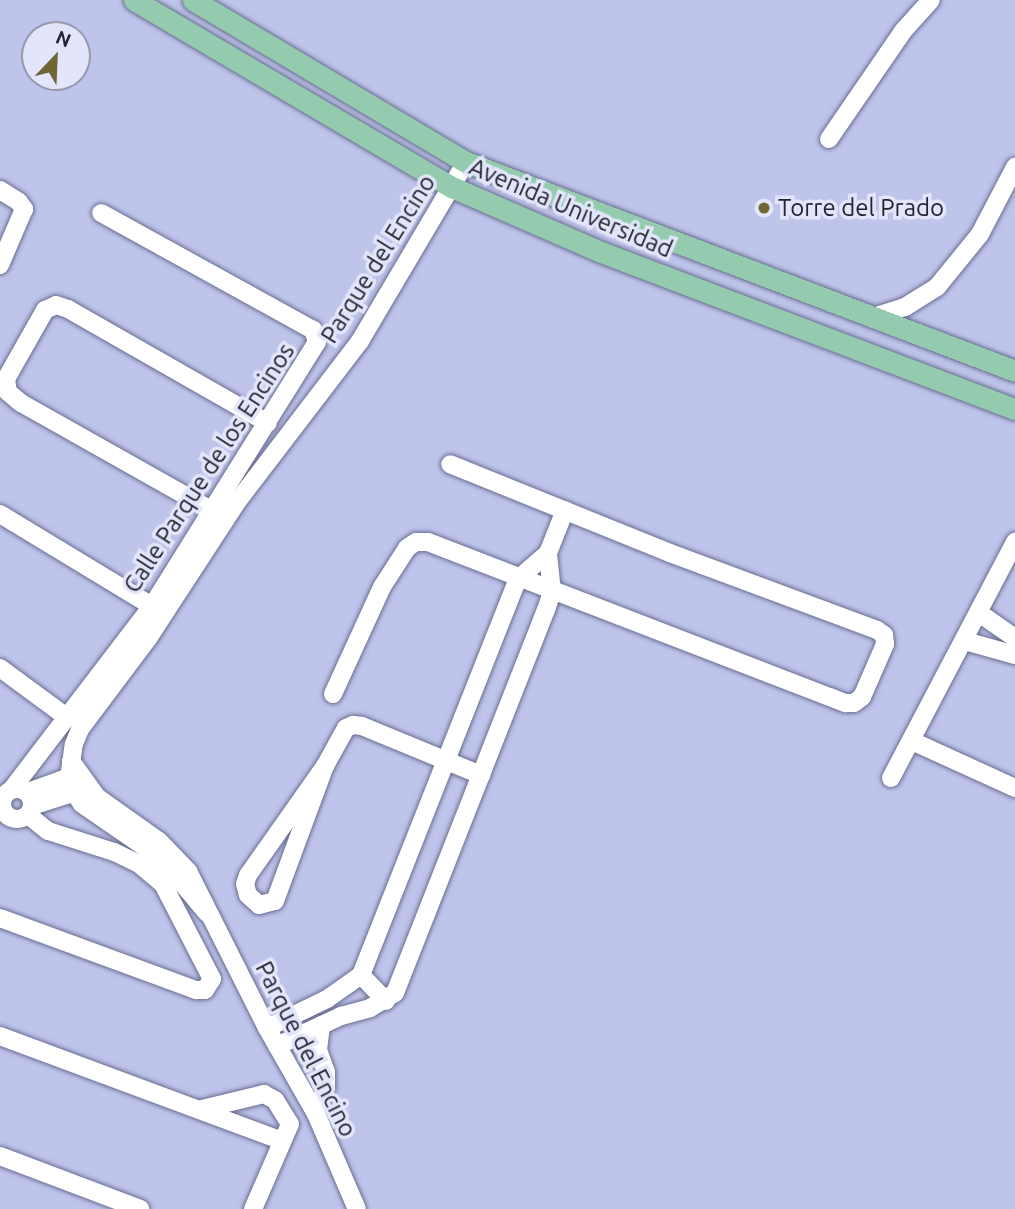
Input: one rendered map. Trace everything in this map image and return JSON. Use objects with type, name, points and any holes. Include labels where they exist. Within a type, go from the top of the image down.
[{"type":"main road","name":"Avenida Universidad","points":[[134,0],[452,187],[601,253],[1015,409]]},
{"type":"main road","name":"Avenida Universidad","points":[[193,0],[466,162],[1015,371]]},
{"type":"street","points":[[830,139],[897,39],[931,0]]},
{"type":"street","name":"Parque del Encino","points":[[357,1209],[316,1114],[207,913],[177,877],[146,848],[91,813],[76,778],[80,729],[149,637],[237,502],[359,341],[466,162]]},
{"type":"street","points":[[876,316],[905,307],[937,287],[980,234],[1015,167]]},
{"type":"street","points":[[0,190],[23,205],[22,215],[0,265]]},
{"type":"street","name":"Calle Parque de los Encinos","points":[[11,806],[65,716],[152,606],[315,349],[316,336],[313,330],[101,213]]},
{"type":"street","points":[[211,510],[21,403],[8,392],[6,379],[45,310],[56,305],[68,309],[268,423]]},
{"type":"street","points":[[333,694],[382,587],[407,548],[416,542],[428,542],[846,703],[855,703],[862,697],[885,644],[884,635],[877,631],[450,464]]},
{"type":"street","points":[[267,1028],[327,999],[361,975],[519,579],[548,553],[565,510]]},
{"type":"street","points":[[0,514],[152,606]]},
{"type":"street","points":[[891,778],[1015,542]]},
{"type":"street","points":[[277,1046],[321,1025],[386,1001],[395,993],[552,592],[548,553]]},
{"type":"street","points":[[979,613],[1015,638]]},
{"type":"street","points":[[965,641],[1015,655]]},
{"type":"street","points":[[0,668],[65,716]]},
{"type":"street","points":[[325,766],[248,874],[245,884],[248,895],[259,905],[275,901],[325,766],[340,735],[354,725],[481,775]]},
{"type":"street","points":[[912,741],[1015,788]]},
{"type":"street","points":[[11,806],[76,778]]},
{"type":"street","points":[[0,918],[196,990],[205,990],[210,986],[211,973],[163,884],[139,864],[114,852],[48,831],[11,806]]},
{"type":"street","points":[[361,975],[386,1001]]},
{"type":"street","points":[[316,1114],[326,1087],[326,1072],[318,1051],[321,1025]]},
{"type":"street","points":[[0,1036],[282,1141]]},
{"type":"street","points":[[202,1109],[264,1094],[275,1100],[290,1124],[253,1209]]},
{"type":"street","points":[[0,1156],[140,1209]]},
{"type":"place","name":"Torre del Prado","points":[[764,208]]}]
